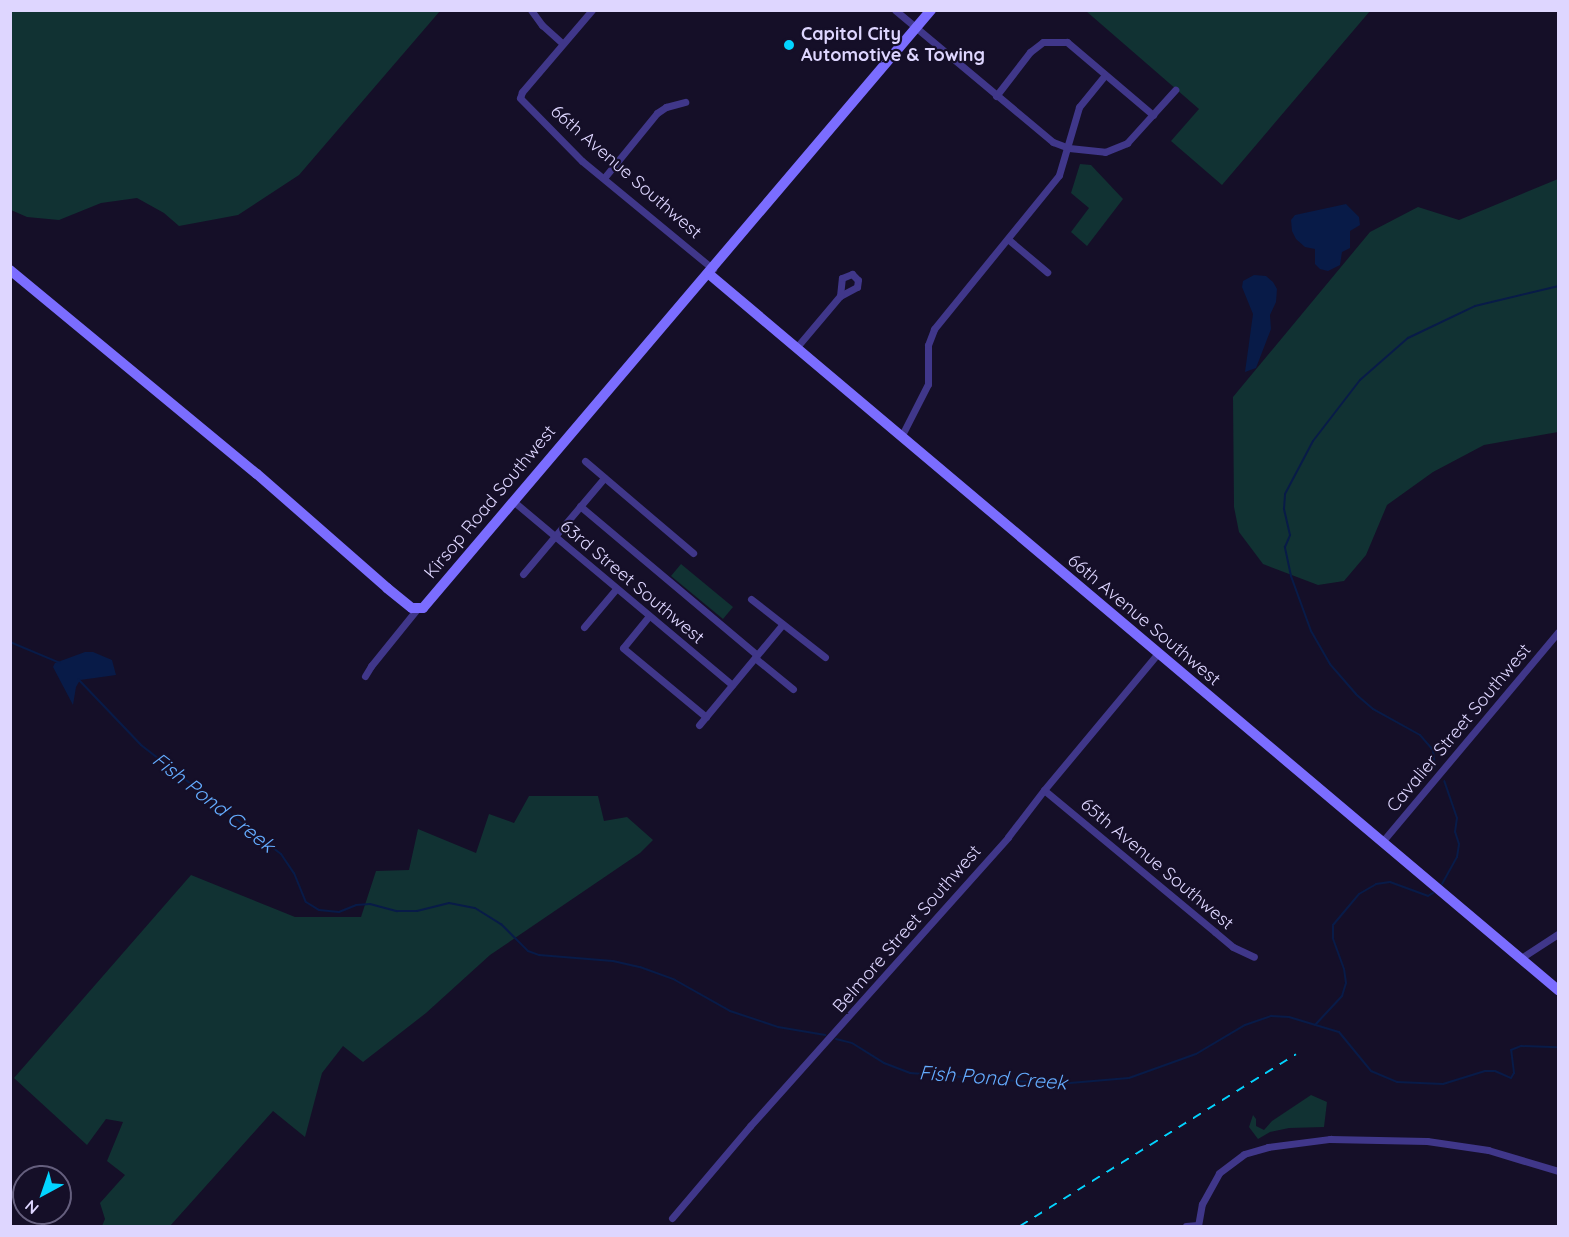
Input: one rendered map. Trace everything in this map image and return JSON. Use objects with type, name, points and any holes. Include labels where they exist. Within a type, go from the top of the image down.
[{"type":"street","points":[[531,10],[542,25],[563,44],[592,10]]},
{"type":"street","points":[[895,10],[1053,142],[1069,148],[1105,152],[1127,143],[1175,90]]},
{"type":"street","name":"Kirsop Road Southwest","points":[[417,609],[425,605],[675,309],[711,272],[931,10]]},
{"type":"street","points":[[996,96],[1030,52],[1043,42],[1067,42],[1154,115]]},
{"type":"street","name":"66th Avenue Southwest","points":[[563,44],[520,98],[582,161],[796,348],[1558,990]]},
{"type":"street","points":[[901,437],[928,384],[927,345],[934,329],[1009,240],[1059,175],[1069,148],[1079,107],[1105,75]]},
{"type":"street","points":[[604,178],[657,113],[674,104],[685,102]]},
{"type":"street","points":[[1009,240],[1047,272]]},
{"type":"street","points":[[10,270],[257,474],[387,588],[417,609],[365,676]]},
{"type":"street","points":[[796,348],[840,296]]},
{"type":"street","points":[[585,461],[693,553]]},
{"type":"street","points":[[523,574],[604,478]]},
{"type":"street","name":"63rd Street Southwest","points":[[513,501],[732,685]]},
{"type":"street","points":[[580,506],[793,689]]},
{"type":"street","points":[[584,627],[616,589]]},
{"type":"street","points":[[750,599],[825,657]]},
{"type":"street","points":[[649,616],[623,648],[706,717]]},
{"type":"street","points":[[699,725],[783,624]]},
{"type":"street","name":"Cavalier Street Southwest","points":[[1382,842],[1558,633]]},
{"type":"street","name":"Belmore Street Southwest","points":[[672,1218],[750,1126],[1000,845],[1158,653]]},
{"type":"street","name":"65th Avenue Southwest","points":[[1044,790],[1233,947],[1254,957]]},
{"type":"street","points":[[1521,958],[1558,934]]},
{"type":"street","points":[[1186,1227],[1198,1226],[1202,1204],[1219,1173],[1244,1154],[1268,1147],[1330,1139],[1427,1141],[1488,1150],[1558,1171]]},
{"type":"green space","points":[[11,10],[440,11],[299,175],[238,215],[179,226],[164,213],[137,198],[101,203],[59,220],[27,217],[11,210]]},
{"type":"green space","points":[[1086,11],[1370,11],[1222,185],[1171,141],[1199,109]]},
{"type":"green space","points":[[1080,164],[1091,165],[1123,199],[1087,246],[1071,232],[1089,208],[1071,193]]},
{"type":"green space","points":[[1558,179],[1558,432],[1484,445],[1433,472],[1387,505],[1366,555],[1344,581],[1318,585],[1263,564],[1239,532],[1234,507],[1233,397],[1370,232],[1418,207],[1459,220]]},
{"type":"green space","points":[[681,564],[733,607],[723,619],[671,576]]},
{"type":"green space","points":[[529,796],[598,796],[604,821],[627,817],[653,840],[640,853],[490,955],[426,1013],[363,1062],[343,1046],[322,1073],[305,1137],[273,1111],[170,1226],[102,1226],[105,1219],[100,1203],[125,1175],[107,1161],[123,1122],[106,1119],[87,1145],[14,1078],[191,875],[295,917],[361,917],[376,871],[409,870],[418,829],[476,853],[489,814],[514,823]]},
{"type":"green space","points":[[1311,1095],[1327,1102],[1324,1127],[1289,1128],[1270,1132],[1258,1139],[1249,1127],[1253,1115],[1256,1119],[1256,1126],[1264,1130],[1272,1121]]},
{"type":"water","points":[[1346,204],[1359,217],[1360,225],[1350,231],[1350,248],[1342,252],[1340,265],[1328,271],[1320,269],[1315,264],[1315,249],[1305,247],[1296,239],[1292,231],[1291,220],[1295,215]]},
{"type":"water","points":[[1254,275],[1266,276],[1273,282],[1277,289],[1276,302],[1270,315],[1271,329],[1256,368],[1245,372],[1253,314],[1242,287],[1243,281]]},
{"type":"water","points":[[85,652],[93,652],[112,660],[116,675],[80,680],[76,687],[73,705],[53,667],[55,663]]},
{"type":"waterway","points":[[1435,767],[1433,750],[1420,735],[1373,709],[1356,694],[1330,664],[1311,631],[1291,576],[1285,547],[1290,535],[1284,509],[1285,494],[1313,441],[1360,380],[1408,338],[1475,306],[1558,286]]},
{"type":"waterway","name":"Fish Pond Creek","points":[[10,642],[60,663]]},
{"type":"waterway","name":"Fish Pond Creek","points":[[78,679],[141,745],[281,854],[294,873],[306,902],[319,910],[339,912],[356,905],[370,904],[397,911],[417,911],[449,903],[475,908],[501,924],[528,951],[539,955],[613,961],[640,967],[675,980],[730,1011],[778,1027],[825,1035]]},
{"type":"waterway","points":[[1442,884],[1457,857],[1459,844],[1455,832],[1457,818],[1444,781]]},
{"type":"waterway","points":[[1315,1025],[1342,996],[1346,983],[1344,969],[1333,938],[1333,925],[1359,894],[1376,884],[1390,882],[1428,896],[1433,893]]},
{"type":"waterway","name":"Fish Pond Creek","points":[[836,1039],[852,1043],[884,1063],[910,1073],[1058,1084],[1129,1078],[1196,1054],[1245,1025],[1271,1016],[1289,1017],[1339,1032],[1371,1071],[1397,1082],[1443,1084],[1485,1071],[1495,1071],[1511,1078],[1514,1073],[1511,1050],[1521,1046],[1558,1047]]},
{"type":"railway","points":[[1020,1226],[1296,1054]]},
{"type":"place","name":"Capitol City Automotive & Towing","points":[[789,45]]}]
